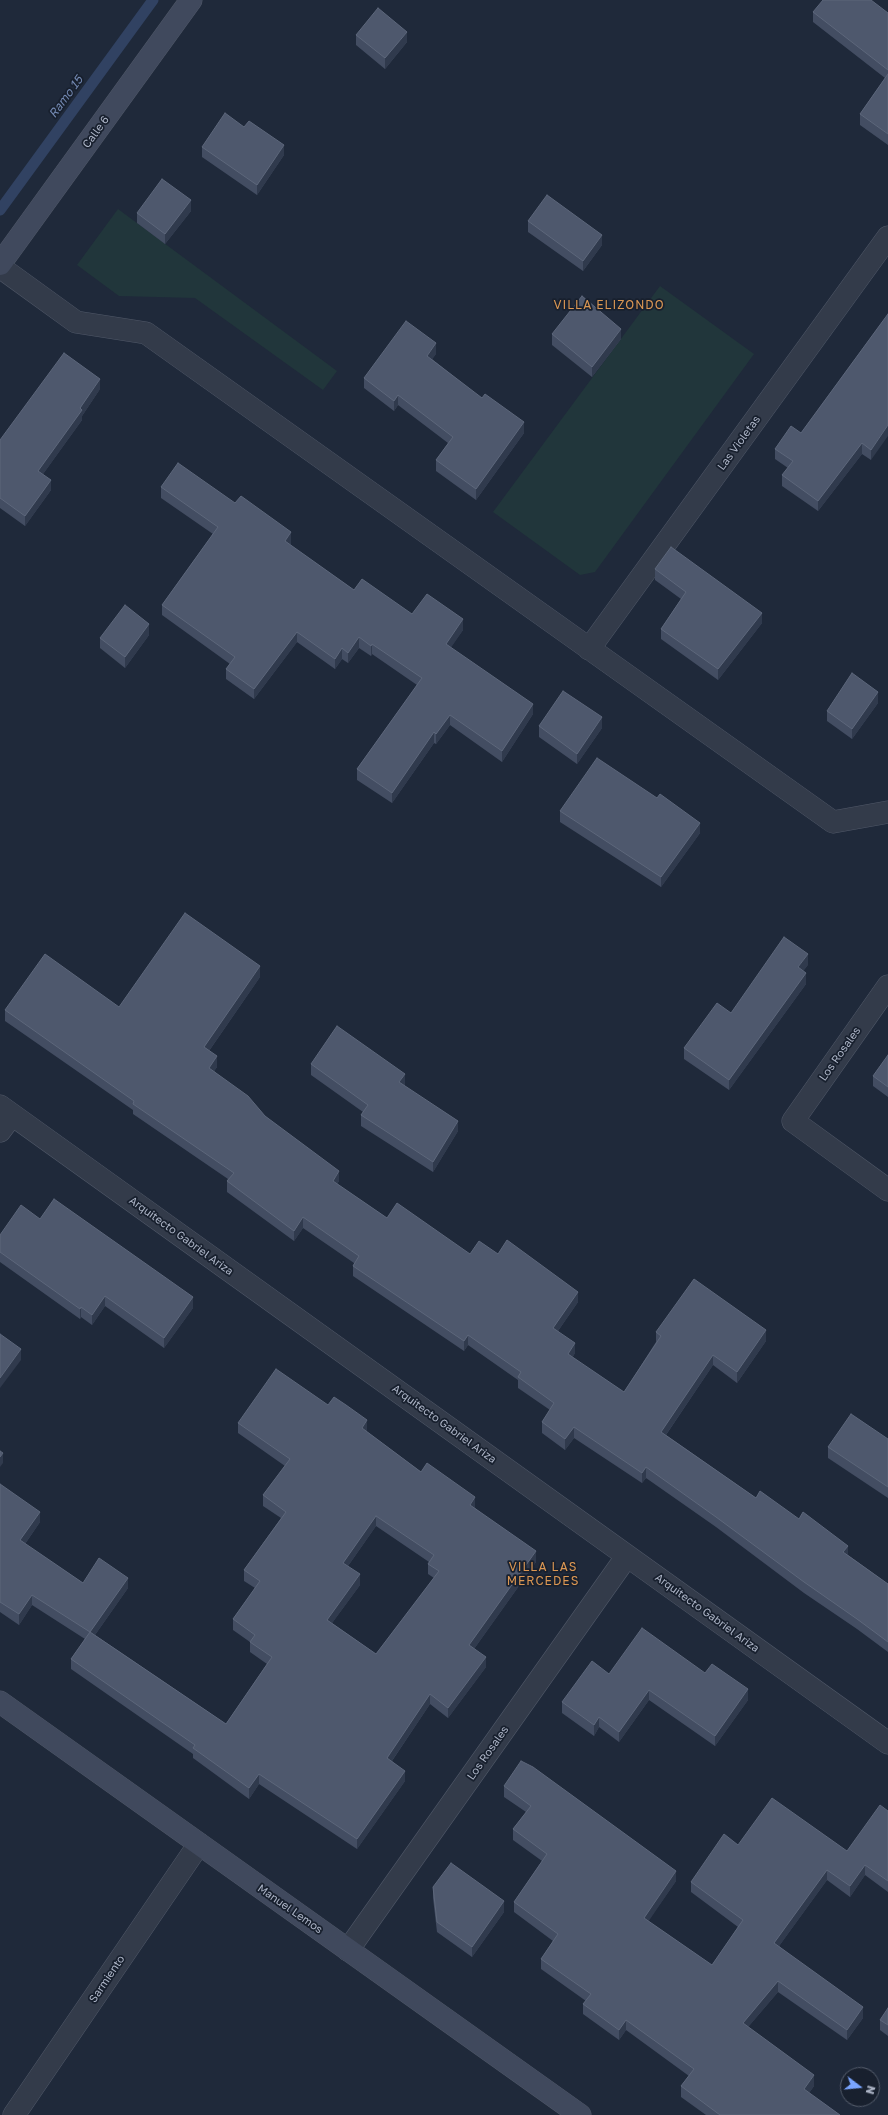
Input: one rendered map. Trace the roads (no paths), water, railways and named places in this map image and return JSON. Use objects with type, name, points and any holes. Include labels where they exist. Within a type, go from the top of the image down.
[{"type":"street","name":"Calle 6","points":[[0,264],[191,0]]},
{"type":"street","name":"Las Violetas","points":[[589,649],[888,237]]},
{"type":"street","points":[[0,267],[76,322],[146,333],[833,822],[888,812]]},
{"type":"street","name":"Los Rosales","points":[[888,986],[793,1121],[888,1190]]},
{"type":"street","name":"Arquitecto Gabriel Ariza","points":[[4,1117],[627,1556],[888,1743]]},
{"type":"street","name":"Los Rosales","points":[[348,1950],[627,1556]]},
{"type":"street","name":"Manuel Lemos","points":[[0,1702],[580,2115]]},
{"type":"street","name":"Sarmiento","points":[[14,2115],[199,1844]]},
{"type":"waterway","name":"Ramo 15","points":[[0,210],[153,0]]},
{"type":"district","name":"VILLA ELIZONDO","points":[[609,305]]},
{"type":"district","name":"VILLA LAS MERCEDES","points":[[543,1574]]}]
